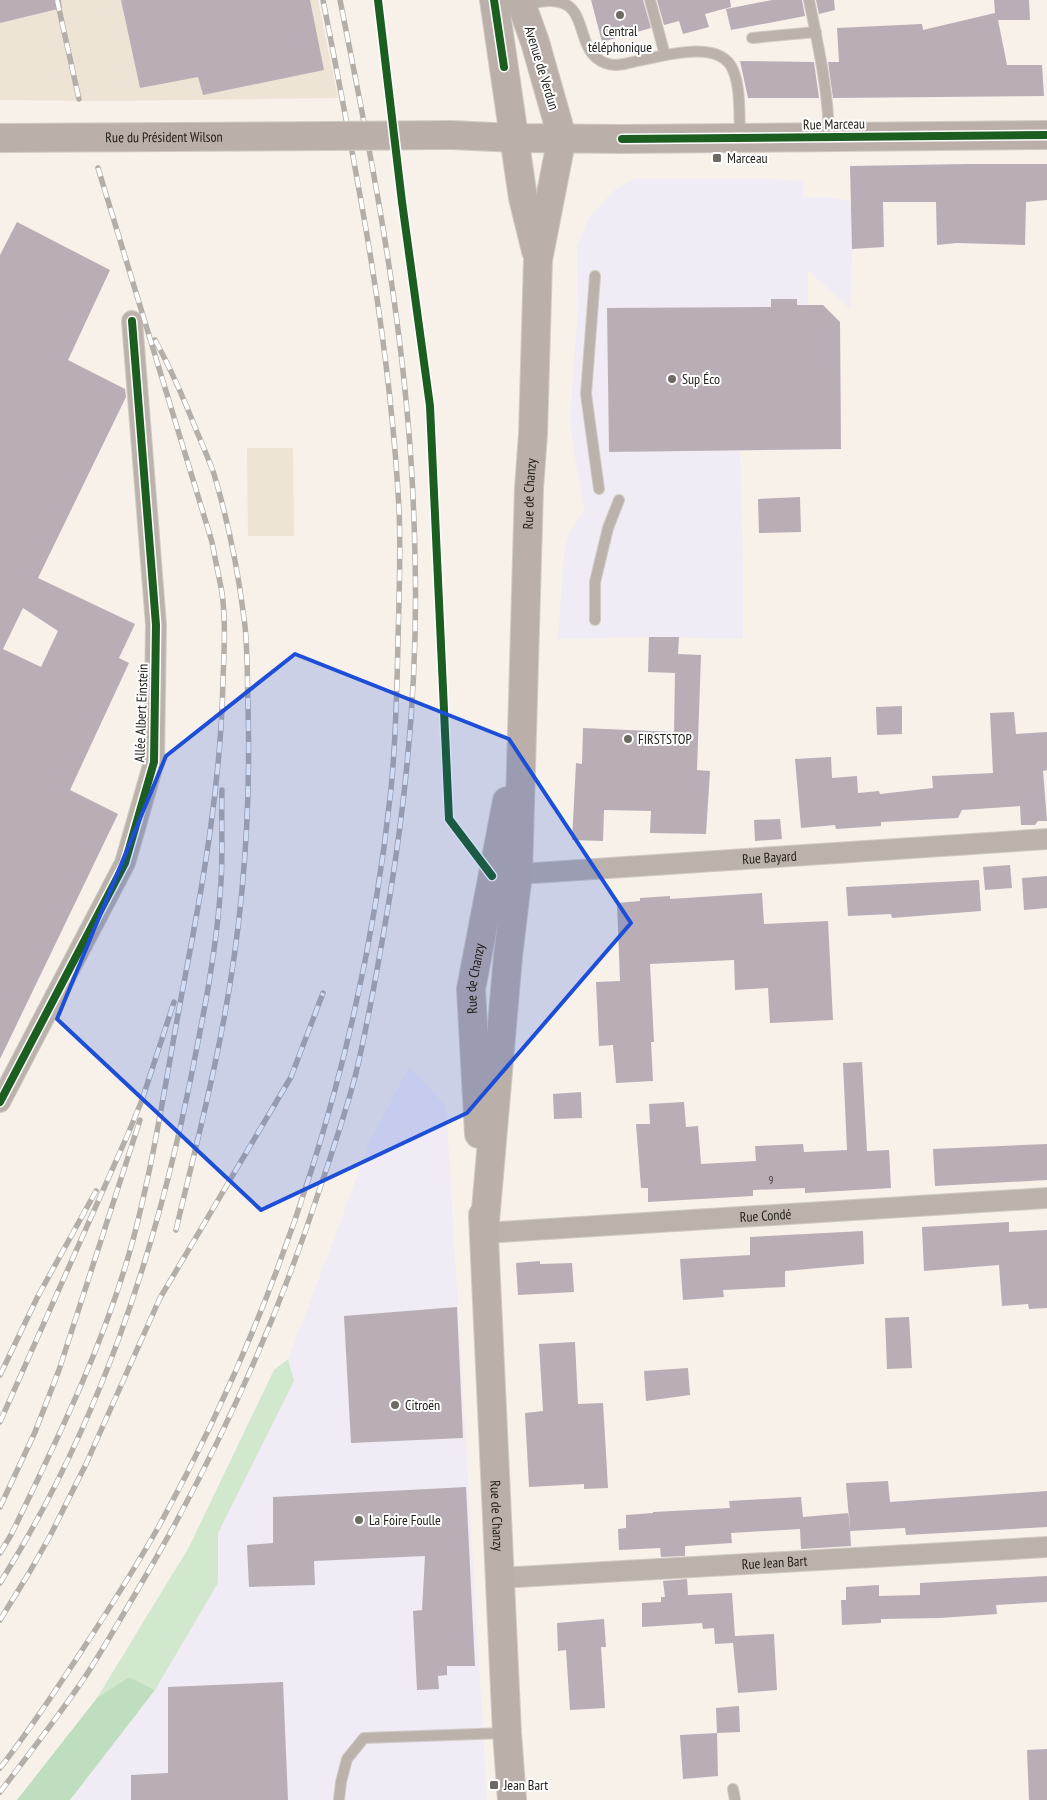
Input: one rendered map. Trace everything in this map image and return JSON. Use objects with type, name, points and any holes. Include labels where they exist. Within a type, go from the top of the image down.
[{"type":"main road","points":[[494,0],[515,138]]},
{"type":"main road","name":"Avenue de Verdun","points":[[521,3],[542,62],[562,137]]},
{"type":"main road","name":"Rue Marceau","points":[[451,135],[515,138],[622,139],[1047,135]]},
{"type":"main road","name":"Rue du Président Wilson","points":[[0,138],[451,135]]},
{"type":"main road","name":"Rue de Chanzy","points":[[512,1800],[506,1733],[484,1233],[508,956],[505,874],[522,727],[538,260],[562,137]]},
{"type":"main road","name":"Rue de Chanzy","points":[[515,138],[523,198],[538,260]]},
{"type":"street","name":"Allée Albert Einstein","points":[[0,1102],[125,863],[154,762],[156,626],[132,321]]},
{"type":"street","name":"Rue Bayard","points":[[505,874],[1047,839]]},
{"type":"street","name":"Rue Condé","points":[[484,1233],[1047,1198]]},
{"type":"street","name":"Rue Jean Bart","points":[[500,1578],[1047,1547]]},
{"type":"lane","points":[[521,3],[551,0],[571,6],[578,18],[586,46],[591,53],[612,66],[665,55],[699,51],[714,52],[726,58],[733,69],[739,98],[740,138]]},
{"type":"lane","points":[[650,0],[665,55]]},
{"type":"lane","points":[[809,0],[823,70],[829,136]]},
{"type":"lane","points":[[752,38],[816,32]]},
{"type":"lane","points":[[595,276],[586,394],[599,489]]},
{"type":"lane","points":[[594,620],[595,582],[608,528],[619,500]]},
{"type":"lane","points":[[340,1800],[341,1782],[347,1759],[364,1738],[506,1733]]},
{"type":"lane","points":[[733,1789],[735,1800]]},
{"type":"highlighted area","points":[[295,654],[509,739],[631,923],[467,1113],[261,1210],[57,1019],[166,756]]},
{"type":"shaded area","points":[[0,0],[318,0],[338,98],[108,101],[0,100]]},
{"type":"shaded area","points":[[633,179],[772,179],[803,181],[803,197],[825,197],[851,201],[850,309],[808,270],[808,305],[823,305],[840,322],[841,449],[740,451],[743,639],[649,637],[558,639],[564,552],[569,534],[585,510],[577,471],[570,419],[578,309],[577,247],[589,217],[615,190]]},
{"type":"shaded area","points":[[247,448],[293,448],[294,536],[248,536]]},
{"type":"shaded area","points":[[409,1067],[446,1106],[487,1800],[70,1800],[155,1690],[218,1583],[218,1533],[294,1381],[288,1359],[368,1145]]},
{"type":"green space","points":[[288,1359],[294,1381],[218,1533],[218,1583],[155,1690],[129,1677],[97,1698],[189,1547],[274,1370]]},
{"type":"green space","points":[[129,1677],[155,1690],[70,1800],[17,1800],[97,1698]]},
{"type":"building","points":[[0,0],[61,0],[62,8],[0,23]]},
{"type":"building","points":[[121,0],[310,0],[324,70],[203,95],[198,77],[140,88]]},
{"type":"building","name":"Central téléphonique","points":[[591,0],[643,0],[651,28],[602,42]]},
{"type":"building","points":[[657,0],[730,0],[731,7],[705,14],[709,27],[683,34],[679,21],[664,25]]},
{"type":"building","points":[[772,0],[802,0],[805,16],[731,30],[726,9]]},
{"type":"building","points":[[816,0],[834,0],[835,10],[819,14]]},
{"type":"building","points":[[994,0],[1029,0],[1030,20],[998,20],[1007,65],[1042,65],[1044,96],[833,98],[828,62],[839,62],[837,28],[922,24],[923,30],[995,13]]},
{"type":"building","points":[[740,61],[814,62],[819,98],[748,98]]},
{"type":"building","points":[[1047,164],[1047,200],[1026,202],[1025,245],[957,243],[937,245],[936,202],[883,202],[884,247],[852,249],[850,166]]},
{"type":"building","points":[[17,222],[110,270],[68,360],[125,389],[126,397],[38,578],[135,624],[119,658],[129,663],[70,790],[118,814],[0,1059],[0,255]],"holes":[[[23,608],[58,631],[41,667],[3,649]]]},
{"type":"building","points":[[771,299],[797,299],[797,305],[823,305],[840,322],[841,449],[609,452],[607,308],[771,307]]},
{"type":"building","points":[[800,497],[801,532],[759,533],[758,499]]},
{"type":"building","points":[[649,637],[679,637],[678,654],[701,655],[697,770],[710,771],[706,834],[650,833],[651,811],[604,810],[603,841],[572,840],[576,763],[582,764],[583,728],[674,732],[675,673],[648,672]]},
{"type":"building","points":[[902,706],[902,734],[877,735],[876,707]]},
{"type":"building","points":[[1014,712],[1016,734],[1047,732],[1047,770],[1043,771],[1047,821],[1038,821],[1035,825],[1021,825],[1020,806],[962,810],[958,818],[881,822],[881,826],[836,829],[835,825],[801,828],[795,759],[831,757],[832,778],[857,776],[858,793],[879,791],[880,794],[933,788],[932,776],[993,773],[990,713]]},
{"type":"building","points":[[780,819],[782,839],[755,841],[754,820]]},
{"type":"building","points":[[1010,865],[1012,888],[985,890],[983,867]]},
{"type":"building","points":[[1047,876],[1047,908],[1024,910],[1022,878]]},
{"type":"building","points":[[979,880],[981,911],[892,918],[891,914],[848,916],[846,887]]},
{"type":"building","points":[[762,893],[764,924],[828,921],[833,1020],[770,1023],[768,988],[735,990],[734,960],[650,964],[654,1042],[651,1042],[653,1081],[616,1083],[613,1045],[599,1046],[596,982],[620,981],[617,903],[640,901],[640,898],[670,896],[670,899]]},
{"type":"building","points":[[862,1062],[867,1151],[889,1150],[891,1188],[805,1193],[805,1188],[753,1190],[753,1196],[648,1202],[648,1188],[641,1188],[636,1124],[650,1124],[649,1104],[684,1102],[686,1127],[698,1126],[701,1164],[756,1161],[755,1146],[803,1144],[804,1152],[847,1150],[843,1063]]},
{"type":"building","points":[[581,1092],[582,1118],[554,1119],[553,1094]]},
{"type":"building","points":[[1047,1144],[1047,1180],[935,1186],[933,1149]]},
{"type":"building","points":[[1009,1222],[1009,1232],[1047,1230],[1047,1308],[1029,1309],[1028,1304],[1002,1306],[999,1265],[924,1271],[922,1227]]},
{"type":"building","points":[[863,1231],[864,1264],[785,1271],[785,1287],[723,1290],[724,1297],[683,1300],[680,1259],[750,1255],[750,1237]]},
{"type":"building","points":[[540,1261],[540,1264],[572,1263],[574,1292],[518,1295],[516,1263]]},
{"type":"building","name":"Citroën","points":[[457,1307],[463,1438],[351,1443],[344,1316]]},
{"type":"building","points":[[909,1317],[912,1368],[887,1369],[885,1318]]},
{"type":"building","points":[[575,1342],[578,1404],[603,1403],[608,1488],[584,1489],[584,1484],[529,1487],[525,1413],[543,1411],[539,1344]]},
{"type":"building","points":[[688,1368],[690,1395],[646,1401],[644,1371]]},
{"type":"building","points":[[888,1481],[890,1502],[1047,1491],[1047,1527],[906,1535],[905,1528],[850,1531],[846,1483]]},
{"type":"building","name":"La Foire Foulle","points":[[466,1487],[475,1666],[447,1666],[447,1675],[438,1676],[439,1689],[417,1690],[413,1611],[422,1610],[425,1556],[314,1561],[315,1585],[249,1587],[247,1545],[273,1543],[273,1497]]},
{"type":"building","points":[[801,1497],[803,1517],[849,1513],[851,1546],[801,1549],[800,1529],[731,1533],[732,1543],[685,1546],[685,1556],[661,1557],[660,1548],[619,1550],[618,1529],[626,1528],[626,1515],[730,1508],[729,1501]]},
{"type":"building","points":[[1047,1576],[1047,1602],[996,1605],[997,1614],[940,1618],[881,1619],[881,1623],[842,1625],[841,1600],[846,1600],[846,1587],[879,1585],[879,1596],[920,1595],[920,1583]]},
{"type":"building","points":[[687,1579],[688,1595],[732,1593],[735,1636],[774,1634],[777,1690],[738,1693],[733,1643],[715,1644],[714,1628],[703,1629],[702,1623],[642,1627],[642,1603],[661,1602],[661,1597],[665,1597],[663,1581]]},
{"type":"building","points":[[604,1619],[606,1647],[601,1647],[605,1708],[570,1710],[566,1650],[558,1651],[557,1623]]},
{"type":"building","points":[[283,1682],[288,1800],[131,1800],[131,1775],[168,1773],[168,1687]]},
{"type":"building","points":[[739,1706],[740,1732],[717,1733],[716,1708]]},
{"type":"building","points":[[717,1733],[718,1776],[683,1779],[680,1735]]},
{"type":"building","points":[[1047,1749],[1047,1800],[1029,1800],[1027,1750]]},
{"type":"railway","points":[[57,0],[79,99]]},
{"type":"railway","points":[[0,1768],[48,1702],[129,1577],[159,1526],[204,1440],[244,1351],[280,1261],[312,1169],[339,1076],[361,981],[378,885],[393,771],[399,591],[399,509],[395,445],[380,317],[348,127],[323,0]]},
{"type":"railway","points":[[0,1792],[85,1677],[104,1647],[188,1501],[236,1403],[279,1303],[298,1252],[347,1105],[366,1029],[390,895],[407,768],[416,598],[412,472],[403,369],[380,210],[340,0]]},
{"type":"railway","points":[[0,1553],[11,1535],[46,1463],[79,1390],[109,1316],[133,1240],[155,1142],[199,903],[215,792],[222,717],[224,615],[222,593],[212,542],[98,168]]},
{"type":"railway","points":[[155,340],[177,385],[206,453],[224,510],[242,600],[247,661],[249,745],[244,865],[230,985],[207,1102],[176,1230]]},
{"type":"railway","points":[[0,1583],[35,1524],[94,1402],[119,1339],[141,1275],[160,1210],[191,1077],[213,956],[221,882],[222,790]]},
{"type":"railway","points":[[0,1620],[50,1536],[86,1464],[160,1298],[291,1077],[323,993]]},
{"type":"railway","points":[[0,1422],[128,1134],[142,1100],[174,1002]]},
{"type":"railway","points":[[0,1507],[35,1432],[59,1370],[140,1120]]},
{"type":"railway","points":[[0,1375],[38,1296],[96,1191]]},
{"type":"cycle path","points":[[378,0],[402,202],[430,406],[449,819],[492,876]]},
{"type":"cycle path","points":[[494,0],[504,67]]},
{"type":"cycle path","points":[[622,139],[1047,135]]},
{"type":"cycle path","points":[[0,1102],[125,863],[154,762],[156,625],[132,321]]},
{"type":"place","name":"Central téléphonique","points":[[620,15]]},
{"type":"place","name":"Marceau","points":[[717,158]]},
{"type":"place","name":"Sup Éco","points":[[672,379]]},
{"type":"place","name":"FIRSTSTOP","points":[[628,739]]},
{"type":"place","name":"Citroën","points":[[395,1405]]},
{"type":"place","name":"La Foire Foulle","points":[[359,1520]]},
{"type":"place","name":"Jean Bart","points":[[494,1785]]}]
